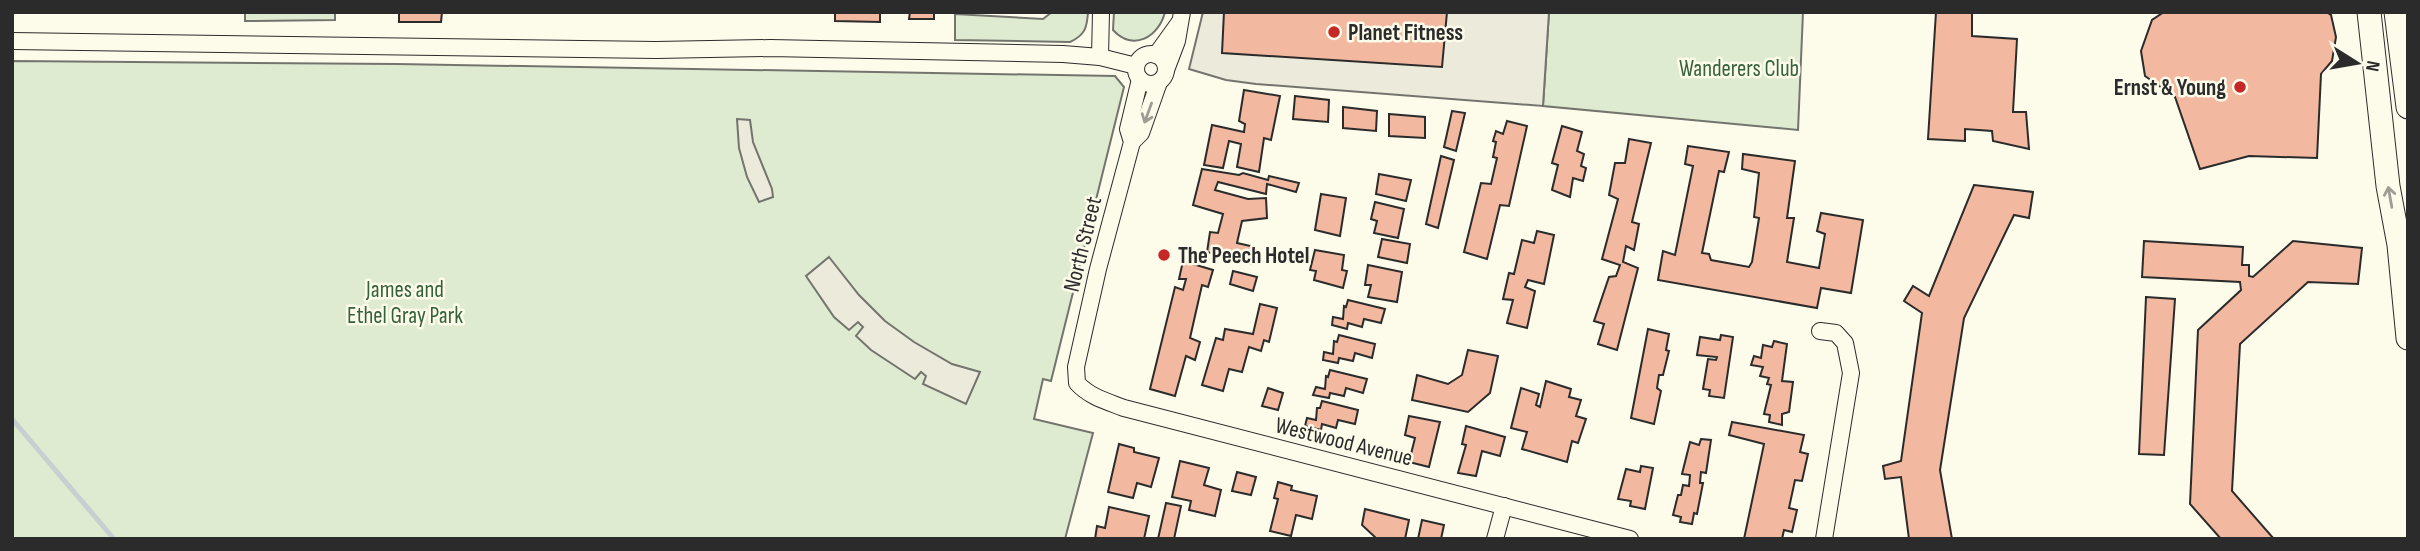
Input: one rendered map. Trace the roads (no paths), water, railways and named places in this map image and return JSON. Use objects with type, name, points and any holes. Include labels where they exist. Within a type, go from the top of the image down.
[{"type":"main road","points":[[2370,12],[2388,186],[2399,245],[2408,338]]},
{"type":"main road","points":[[2396,12],[2408,107]]},
{"type":"street","points":[[1100,57],[1101,12]]},
{"type":"street","name":"North Street","points":[[1156,55],[1181,18]]},
{"type":"street","name":"North Street","points":[[1078,358],[1132,142],[1141,133],[1177,41],[1181,18]]},
{"type":"street","points":[[12,41],[1063,54],[1100,57],[1138,73],[1152,84],[1162,76],[1164,64],[1156,55],[1143,56],[1138,73]]},
{"type":"street","name":"North Street","points":[[1132,142],[1128,129],[1138,73]]},
{"type":"street","points":[[1820,331],[1836,333],[1845,343],[1851,373],[1824,539]]},
{"type":"street","name":"Westwood Avenue","points":[[1078,358],[1077,383],[1089,394],[1124,408],[1630,539]]},
{"type":"street","points":[[1495,539],[1504,506]]},
{"type":"waterway","points":[[12,419],[114,539]]},
{"type":"place","name":"Planet Fitness","points":[[1334,32]]},
{"type":"place","name":"Ernst & Young","points":[[2240,87]]},
{"type":"place","name":"The Peech Hotel","points":[[1164,255]]},
{"type":"park label","name":"Wanderers Club","points":[[1739,68]]},
{"type":"park label","name":"James and Ethel Gray Park","points":[[405,302]]}]
